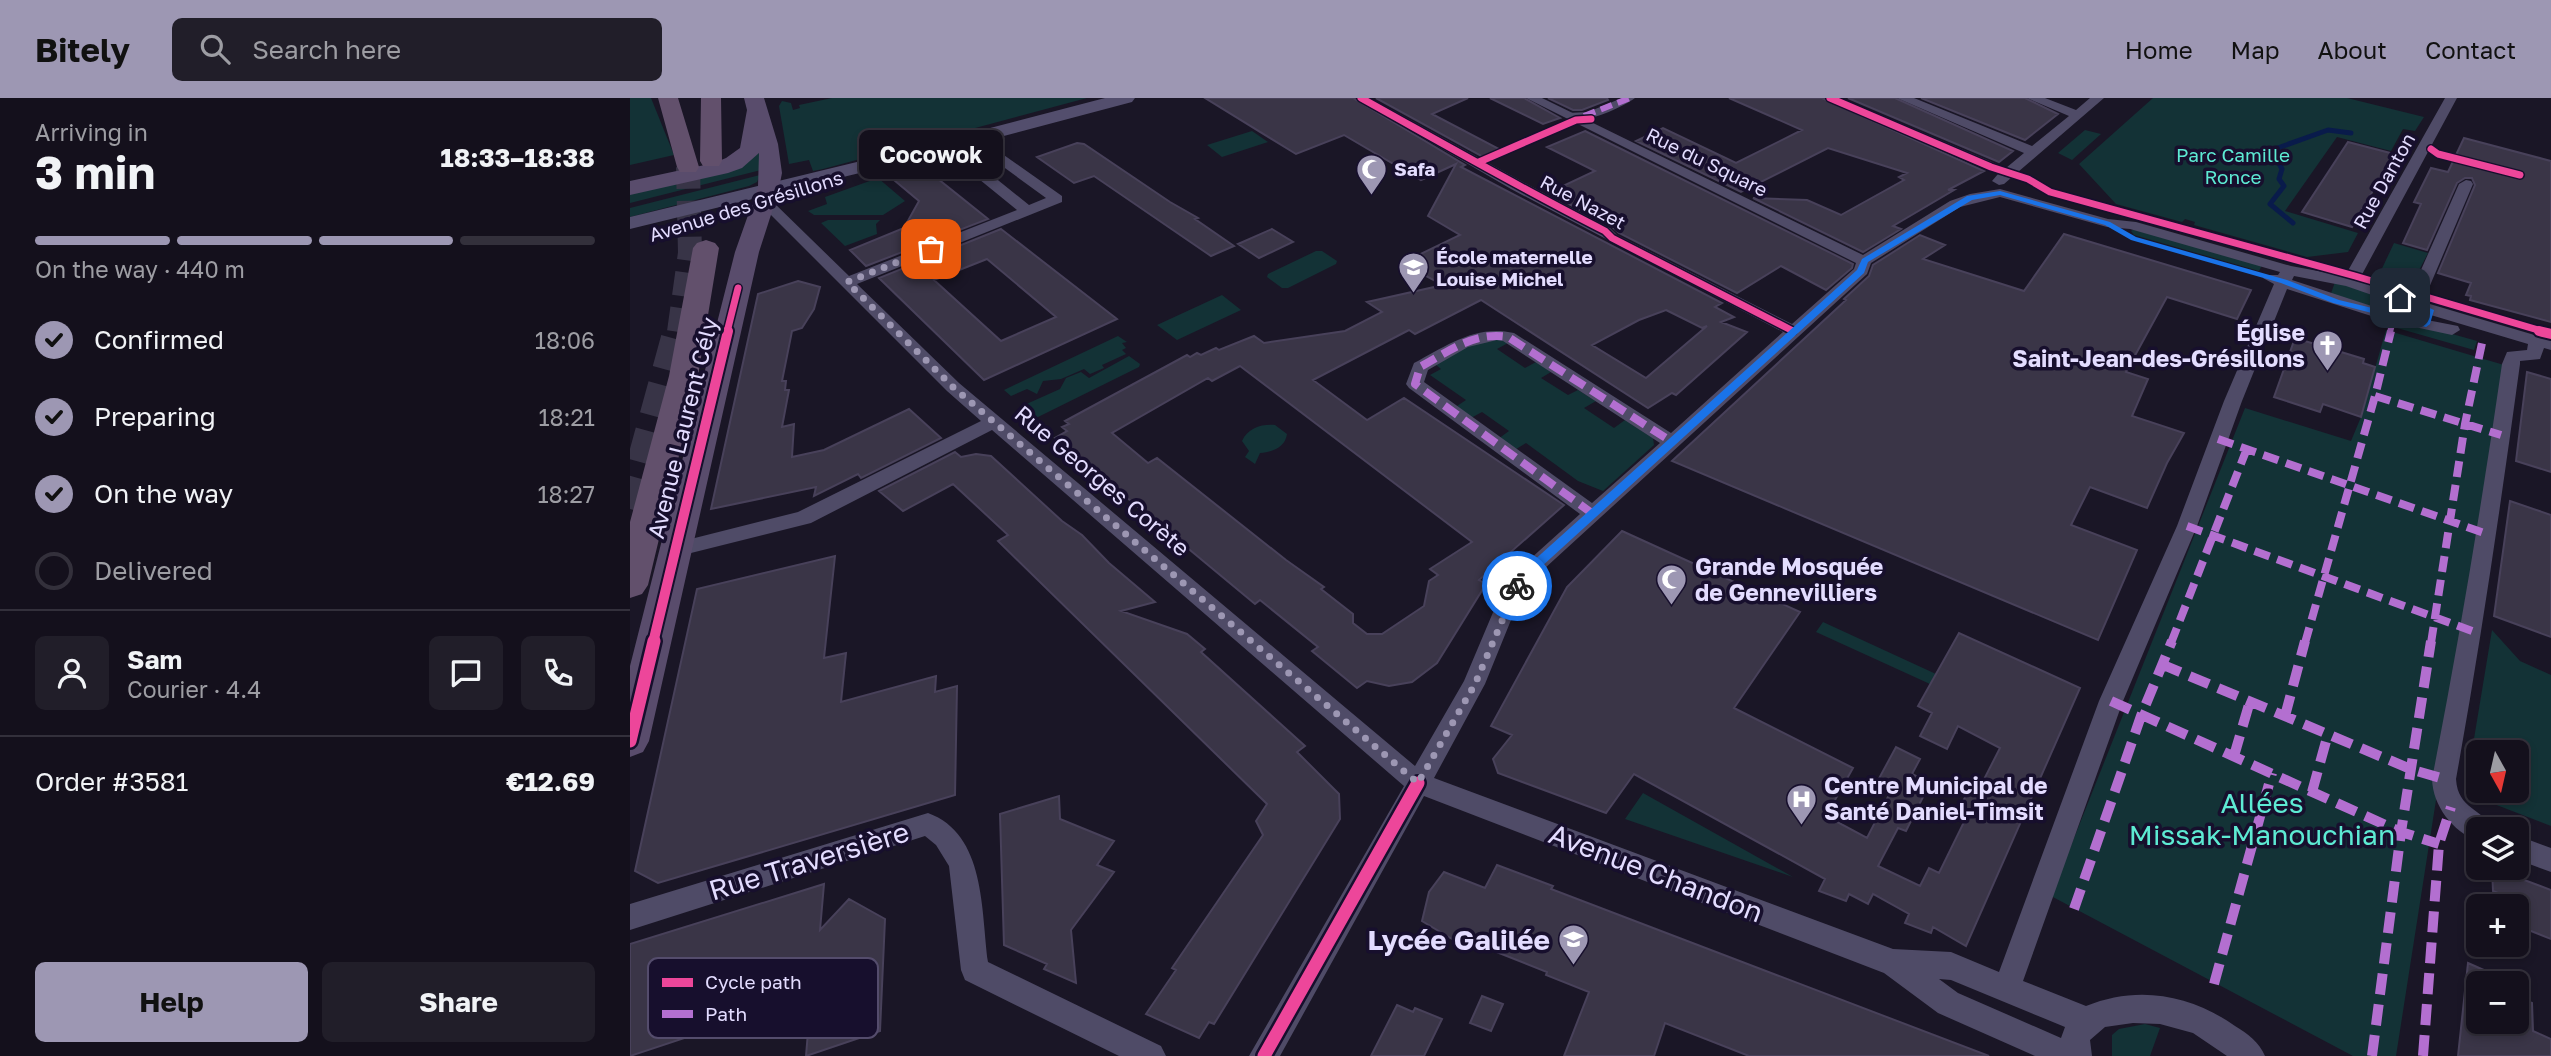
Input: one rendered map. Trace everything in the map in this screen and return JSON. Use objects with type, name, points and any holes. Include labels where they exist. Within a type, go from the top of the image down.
[{"type":"highway","points":[[658,98],[701,164]]},
{"type":"highway","points":[[668,98],[680,130]]},
{"type":"highway","points":[[684,98],[701,164]]},
{"type":"highway","points":[[701,164],[711,98]]},
{"type":"highway","points":[[630,585],[686,369],[699,304],[706,248]]},
{"type":"main road","name":"Avenue des Grésillons","points":[[630,240],[768,195],[1126,98]]},
{"type":"main road","points":[[630,188],[734,163],[750,150],[755,102]]},
{"type":"main road","name":"Avenue Laurent Cély","points":[[630,741],[744,266],[755,225],[768,195],[771,170],[766,135],[755,102]]},
{"type":"main road","name":"Avenue des Grésillons","points":[[630,223],[768,195]]},
{"type":"street","name":"Rue Nazet","points":[[1361,98],[1489,168],[1516,186],[1605,231],[1612,238],[1793,331]]},
{"type":"street","name":"Rue du Square","points":[[1532,98],[1864,261]]},
{"type":"street","points":[[1568,116],[1590,115],[1630,98]]},
{"type":"street","points":[[1830,98],[2007,173]]},
{"type":"street","points":[[1903,98],[2034,152]]},
{"type":"street","points":[[2033,98],[2079,114]]},
{"type":"street","points":[[2000,193],[1999,179],[2098,98]]},
{"type":"street","name":"Rue Danton","points":[[2350,282],[2451,98]]},
{"type":"street","points":[[847,282],[1058,199],[972,139]]},
{"type":"street","points":[[947,146],[1028,211]]},
{"type":"street","points":[[2414,303],[2466,184]]},
{"type":"street","points":[[1264,1056],[1475,684],[1513,590],[1525,575],[1861,271],[1864,261],[1955,204],[1970,198],[2000,193],[2107,223],[2133,239],[2287,276],[2350,282],[2414,303],[2428,317]]},
{"type":"street","name":"Rue Georges Corète","points":[[768,195],[847,282],[953,387],[1418,783]]},
{"type":"street","points":[[2287,276],[2336,302],[2428,317],[2543,350]]},
{"type":"street","points":[[2007,988],[2111,701],[2187,526],[2233,401],[2287,276]]},
{"type":"street","points":[[1593,514],[1415,384],[1420,368],[1484,334],[1508,337],[1672,442]]},
{"type":"street","points":[[2466,819],[2451,807],[2443,793],[2472,631],[2484,533],[2495,478],[2511,363],[2513,356],[2543,350]]},
{"type":"street","points":[[675,550],[804,518],[995,421]]},
{"type":"street","name":"Avenue Chandon","points":[[1418,783],[1893,962],[1948,1003],[2068,1056]]},
{"type":"street","name":"Rue Traversière","points":[[630,917],[928,824],[945,837],[962,863],[975,970],[1151,1056]]},
{"type":"street","points":[[2529,851],[2551,860]]},
{"type":"street","name":"Avenue Chandon","points":[[1893,962],[1951,966],[2086,1021]]},
{"type":"street","points":[[2077,1056],[2076,1036],[2086,1021],[2113,1010],[2171,1011],[2190,1017],[2233,1040],[2250,1056]]},
{"type":"green space","points":[[630,98],[651,98],[674,155],[630,165]]},
{"type":"green space","points":[[832,98],[1087,98],[823,169],[813,171],[809,160],[789,164],[779,106],[782,101],[791,103],[793,110],[800,108],[799,105]]},
{"type":"green space","name":"Parc Camille Ronce","points":[[2153,98],[2347,98],[2424,117],[2415,131],[2403,129],[2391,151],[2337,137],[2285,211],[2358,233],[2348,252],[2307,257],[2194,225],[2195,222],[2185,219],[2182,222],[2116,204],[2079,164]]},
{"type":"green space","points":[[2085,130],[2101,134],[2072,160],[2058,153]]},
{"type":"green space","points":[[1252,131],[1268,142],[1222,157],[1207,145]]},
{"type":"green space","points":[[759,153],[761,170],[630,203],[630,192]]},
{"type":"green space","points":[[760,175],[757,182],[749,186],[630,217],[630,208]]},
{"type":"green space","points":[[878,178],[905,201],[883,215],[814,215],[808,211],[827,204],[825,197]]},
{"type":"green space","points":[[828,220],[880,220],[876,224],[877,234],[845,246],[821,223]]},
{"type":"green space","points":[[2134,229],[2262,265],[2259,271],[2134,235],[2131,231]]},
{"type":"green space","points":[[2394,243],[2428,253],[2411,286],[2378,277]]},
{"type":"green space","points":[[1316,251],[1322,251],[1337,261],[1336,264],[1288,288],[1282,288],[1267,277],[1268,274]]},
{"type":"green space","points":[[2335,282],[2394,299],[2389,314],[2330,296]]},
{"type":"green space","points":[[1222,295],[1241,310],[1177,340],[1157,325]]},
{"type":"green space","points":[[2398,323],[2477,341],[2474,350],[2397,328]]},
{"type":"green space","name":"Allées Missak-Manouchian","points":[[2386,330],[2504,365],[2396,1056],[2353,1056],[2051,896],[2245,408],[2351,441],[2361,417]]},
{"type":"green space","points":[[1118,336],[1127,342],[1122,343],[1126,348],[1122,350],[1126,354],[1102,365],[1104,368],[1090,374],[1084,369],[1061,379],[1043,381],[1037,394],[1027,389],[1011,396],[1004,390]]},
{"type":"green space","points":[[1482,338],[1499,339],[1508,343],[1497,349],[1525,368],[1536,362],[1551,372],[1541,378],[1568,395],[1578,390],[1596,401],[1584,408],[1614,428],[1625,420],[1653,438],[1654,445],[1603,491],[1578,481],[1526,443],[1513,451],[1498,439],[1509,431],[1482,412],[1469,419],[1454,408],[1466,400],[1430,375],[1441,369],[1435,364]]},
{"type":"green space","points":[[1129,356],[1140,364],[1139,367],[1036,418],[1022,406],[1060,389],[1066,378],[1081,372],[1089,378]]},
{"type":"green space","points":[[1275,425],[1287,434],[1284,443],[1273,450],[1260,453],[1255,464],[1245,457],[1249,451],[1242,441],[1248,433],[1260,426]]},
{"type":"green space","points":[[1823,622],[1936,674],[1930,684],[1816,632]]},
{"type":"green space","points":[[2492,630],[2520,661],[2551,675],[2551,826],[2494,804],[2529,803],[2529,740],[2474,740]]},
{"type":"green space","points":[[1643,793],[1793,877],[1625,819]]},
{"type":"green space","points":[[2145,1024],[2160,1028],[2150,1056],[2112,1056],[2112,1035],[2119,1029]]},
{"type":"building","points":[[1205,98],[1353,98],[1465,165],[1461,167],[1722,303],[1715,307],[1734,317],[1721,322],[1747,332],[1676,395],[1672,393],[1648,408],[1481,300],[1415,334],[1409,330],[1313,380],[1367,420],[1404,398],[1564,505],[1479,580],[1486,584],[1437,663],[1412,682],[1389,686],[1367,681],[1357,688],[1312,651],[1318,647],[1260,600],[1255,604],[1055,438],[1067,431],[1062,427],[1069,424],[1065,421],[1187,355],[1201,355],[1216,348],[1219,350],[1254,336],[1264,343],[1345,331],[1382,312],[1367,302],[1443,285],[1402,263],[1460,235],[1428,216],[1456,164],[1421,180],[1344,135],[1296,154]],"holes":[[[1666,310],[1702,328],[1707,326],[1646,378],[1592,345],[1639,320]],[[1240,366],[1472,542],[1430,569],[1438,575],[1429,581],[1424,606],[1382,634],[1367,634],[1353,623],[1353,614],[1321,589],[1324,587],[1157,458],[1148,463],[1112,433],[1208,378],[1212,381]]]},
{"type":"building","points":[[1376,98],[1468,98],[1432,114],[1501,150],[1483,157]]},
{"type":"building","points":[[1490,98],[1524,98],[1560,118],[1543,124]]},
{"type":"building","points":[[1548,98],[1608,100],[1582,110],[1573,110]]},
{"type":"building","points":[[1729,98],[1822,98],[1984,171],[1948,190],[1954,190],[1893,226],[1901,229],[1863,252],[1753,198],[1807,200],[1841,215],[1904,180],[1899,177],[1907,173],[1828,148],[1741,192],[1636,141],[1663,128],[1736,163],[1802,130]]},
{"type":"building","points":[[1848,98],[1895,98],[2013,151],[1999,162]]},
{"type":"building","points":[[1921,98],[2025,98],[2058,114],[2025,140]]},
{"type":"building","points":[[1585,131],[1853,264],[1852,268],[1826,290],[1781,266],[1737,293],[1619,233],[1611,226],[1548,193],[1595,171],[1547,147]]},
{"type":"building","points":[[2464,138],[2551,161],[2551,322],[2470,300],[2471,296],[2466,295],[2471,283],[2438,273],[2475,185],[2472,178],[2465,178],[2457,183],[2427,250],[2403,243],[2421,204],[2414,202],[2431,168],[2448,172]]},
{"type":"building","points":[[2348,142],[2394,154],[2352,227],[2302,212]]},
{"type":"building","points":[[895,143],[900,149],[866,157],[860,152]]},
{"type":"building","points":[[1077,143],[1084,144],[1198,218],[1195,219],[1234,246],[1211,256],[1094,176],[1074,183],[1037,157]]},
{"type":"building","points":[[910,163],[918,175],[928,171],[988,219],[866,266],[850,250],[904,228],[919,201],[882,170]]},
{"type":"building","points":[[1001,229],[1117,319],[984,380],[879,278]],"holes":[[[987,259],[1056,317],[1001,341],[934,280]]]},
{"type":"building","points":[[1272,229],[1293,242],[1259,258],[1238,244]]},
{"type":"building","points":[[2064,234],[2251,290],[2237,319],[2167,297],[2126,372],[2148,379],[2132,416],[2184,433],[2147,508],[2090,487],[2071,525],[2137,550],[2098,640],[1672,461],[1846,300],[1844,299],[1869,276],[1873,265],[1920,235],[1945,245],[1923,259],[2024,291]]},
{"type":"building","points":[[798,281],[820,287],[814,309],[802,328],[792,331],[782,381],[786,381],[785,390],[789,390],[782,427],[794,424],[792,457],[824,450],[909,409],[941,438],[861,478],[858,474],[814,496],[816,487],[711,509],[758,294]]},
{"type":"building","name":"Église Saint-Jean-des-Grésillons","points":[[2295,338],[2364,359],[2363,363],[2375,367],[2361,417],[2323,404],[2320,412],[2274,397]]},
{"type":"building","points":[[2527,372],[2551,379],[2551,472],[2516,461]]},
{"type":"building","points":[[955,452],[961,457],[976,454],[991,456],[1062,521],[1082,535],[1109,563],[1155,602],[1121,611],[1187,634],[1205,649],[1201,652],[1305,746],[1297,752],[1339,794],[1340,819],[1214,1024],[1209,1022],[1199,1038],[1146,1014],[1176,970],[1172,968],[1263,835],[1256,821],[1267,804],[998,541],[1008,535],[953,484],[903,511],[879,491]]},
{"type":"building","points":[[2510,501],[2551,515],[2551,637],[2494,616]]},
{"type":"building","points":[[1622,531],[1800,612],[1734,708],[1853,768],[1826,816],[1867,838],[1891,791],[1876,784],[1896,747],[1920,759],[1912,774],[1930,783],[1906,831],[1898,828],[1878,866],[1920,886],[1929,868],[1939,873],[1966,818],[1957,814],[1967,793],[1975,797],[2000,748],[1958,726],[1947,749],[1920,736],[1932,713],[1918,706],[1959,633],[2080,688],[1966,946],[1933,927],[1931,933],[1905,923],[1909,914],[1873,894],[1868,904],[1849,894],[1846,901],[1819,891],[1825,879],[1634,774],[1606,813],[1498,773],[1493,759],[1512,735],[1491,726],[1567,587]]},
{"type":"building","points":[[835,556],[824,658],[846,653],[841,702],[936,676],[935,692],[957,686],[955,795],[658,883],[635,871],[697,589]]},
{"type":"building","points":[[1059,796],[1060,819],[1114,841],[1097,865],[1114,872],[1071,930],[1076,983],[1044,969],[1047,964],[1004,945],[1000,814]]},
{"type":"building","points":[[1497,865],[1553,886],[1551,889],[1989,1056],[1749,1056],[1665,1023],[1654,1056],[1564,1056],[1589,992],[1546,975],[1547,972],[1456,936],[1454,940],[1422,921],[1429,892],[1444,872],[1485,888]]},
{"type":"building","points":[[2493,880],[2524,880],[2551,890],[2551,939],[2529,930],[2529,894],[2500,894],[2493,891]]},
{"type":"building","points":[[824,884],[820,930],[849,899],[885,919],[880,1031],[878,1032],[878,958],[648,958],[648,1038],[684,1038],[630,1056],[630,944]]},
{"type":"building","points":[[2468,963],[2486,971],[2467,971]]},
{"type":"building","points":[[2466,982],[2466,1034],[2529,1034],[2529,1002],[2532,1003],[2533,1031],[2551,1039],[2551,1056],[2458,1056]]},
{"type":"building","points":[[1482,996],[1503,1004],[1491,1031],[1470,1023]]},
{"type":"building","points":[[1397,1005],[1413,1012],[1415,1008],[1442,1019],[1424,1056],[1371,1056]]},
{"type":"building","points":[[808,1038],[859,1038],[806,1056]]},
{"type":"waterway","points":[[2293,223],[2270,204],[2284,186],[2279,179],[2282,169],[2272,150],[2328,130],[2351,133]]},
{"type":"tunnel","points":[[679,332],[690,253],[688,167]]},
{"type":"tunnel","points":[[630,509],[679,331]]},
{"type":"marked path","points":[[1584,116],[1630,98]]},
{"type":"marked path","points":[[2285,716],[2347,487],[2375,396],[2393,321]]},
{"type":"marked path","points":[[1593,514],[1415,384],[1420,367],[1462,343],[1485,336],[1508,337],[1672,442]]},
{"type":"marked path","points":[[2372,1056],[2401,832],[2465,424],[2482,343]]},
{"type":"marked path","points":[[2375,396],[2501,435]]},
{"type":"marked path","points":[[2218,439],[2484,533]]},
{"type":"marked path","points":[[2074,909],[2141,716],[2215,536],[2246,451]]},
{"type":"marked path","points":[[2187,526],[2472,631]]},
{"type":"marked path","points":[[2161,664],[2413,770],[2444,779]]},
{"type":"marked path","points":[[2111,701],[2401,832],[2439,844]]},
{"type":"marked path","points":[[2234,756],[2250,701]]},
{"type":"marked path","points":[[2312,792],[2328,734]]},
{"type":"marked path","points":[[2214,984],[2272,773]]},
{"type":"marked path","points":[[2423,1056],[2439,844],[2451,807]]},
{"type":"cycle path","points":[[1361,98],[1489,168],[1516,186],[1605,231],[1612,238],[1793,331]]},
{"type":"cycle path","points":[[1830,98],[1991,167],[2028,179],[2050,192],[2355,276],[2551,334]]},
{"type":"cycle path","points":[[1479,162],[1576,120],[1591,119]]},
{"type":"cycle path","points":[[2431,149],[2438,154],[2520,175]]},
{"type":"cycle path","points":[[630,741],[738,288]]},
{"type":"cycle path","points":[[1264,1056],[1418,783]]},
{"type":"way so far","points":[[931,249],[847,282],[953,387],[1418,783],[1475,684],[1513,590],[1517,586]]},
{"type":"place","name":"Safa","points":[[1371,196]]},
{"type":"place","name":"Cocowok","points":[[931,249]]},
{"type":"place","name":"École maternelle Louise Michel","points":[[1413,295]]},
{"type":"place","name":"Église Saint-Jean-des-Grésillons","points":[[2328,373]]},
{"type":"place","name":"Grande Mosquée de Gennevilliers","points":[[1672,607]]},
{"type":"place","name":"Centre Municipal de Santé Daniel-Timsit","points":[[1801,826]]},
{"type":"place","name":"Lycée Galilée","points":[[1573,967]]},
{"type":"route","points":[[1517,586],[1525,575],[1861,271],[1864,261],[1955,204],[1970,198],[2000,193],[2107,223],[2133,239],[2284,282],[2336,302],[2426,324],[2430,310],[2400,298]]}]
